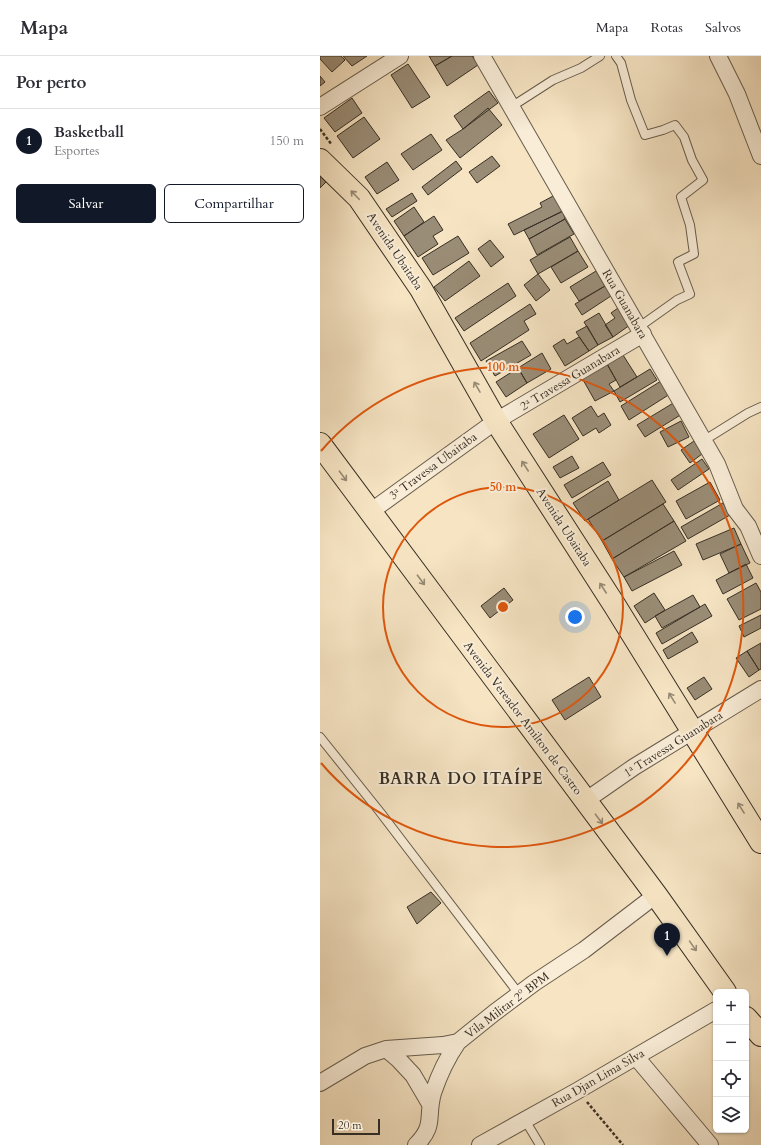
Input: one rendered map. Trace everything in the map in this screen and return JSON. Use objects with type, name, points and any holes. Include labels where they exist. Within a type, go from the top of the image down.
[{"type":"main road","name":"Avenida Ubaitaba","points":[[320,160],[359,198],[421,289],[496,421],[692,730],[761,842]]},
{"type":"main road","name":"Avenida Vereador Amilton de Castro","points":[[320,444],[656,895],[723,989]]},
{"type":"main road","points":[[749,1021],[761,1035]]},
{"type":"street","points":[[320,107],[400,56]]},
{"type":"street","name":"Rua Guanabara","points":[[482,56],[704,441],[721,472],[735,509],[748,526],[761,556]]},
{"type":"street","points":[[718,56],[736,94],[761,156]]},
{"type":"street","name":"2ª Travessa Guanabara","points":[[496,421],[641,331]]},
{"type":"street","name":"3ª Travessa Ubaitaba","points":[[370,512],[496,421]]},
{"type":"street","name":"1ª Travessa Guanabara","points":[[586,801],[634,767],[761,689]]},
{"type":"street","name":"Vila Militar 2º BPM","points":[[320,1083],[365,1056],[386,1049],[443,1045],[458,1042],[519,994],[584,950],[656,895]]},
{"type":"street","name":"Rua Djan Lima Silva","points":[[480,1145],[577,1091],[713,1012]]},
{"type":"street","points":[[416,1145],[428,1131],[430,1124],[430,1104],[441,1071],[458,1042]]},
{"type":"street","points":[[386,1049],[413,1075],[430,1104]]},
{"type":"street","points":[[636,1056],[710,1145]]},
{"type":"lane","points":[[511,107],[553,80],[581,68],[600,56]]},
{"type":"lane","points":[[616,56],[621,63],[631,100],[645,135],[664,130],[675,124],[684,137],[692,160],[703,180],[681,197],[690,225],[694,254],[678,262],[690,294],[677,300],[641,331]]},
{"type":"lane","points":[[704,441],[748,413],[761,407]]},
{"type":"lane","points":[[320,737],[380,812],[519,994]]},
{"type":"lane","points":[[525,1120],[540,1145]]},
{"type":"path","points":[[577,1091],[623,1145]]},
{"type":"building","points":[[320,56],[341,56],[345,60],[332,72],[320,59]]},
{"type":"building","points":[[343,56],[367,56],[352,66]]},
{"type":"building","points":[[429,56],[452,56],[435,66]]},
{"type":"building","points":[[452,56],[472,56],[478,65],[447,86],[435,66]]},
{"type":"building","points":[[408,64],[430,97],[412,108],[391,75]]},
{"type":"building","points":[[320,76],[325,82],[320,86]]},
{"type":"building","points":[[489,91],[498,103],[463,129],[454,116]]},
{"type":"building","points":[[352,98],[362,113],[335,132],[324,118]]},
{"type":"building","points":[[488,108],[502,125],[460,158],[446,140],[463,129]]},
{"type":"building","points":[[364,117],[380,139],[353,158],[337,136]]},
{"type":"building","points":[[431,134],[442,150],[413,170],[401,154]]},
{"type":"building","points":[[492,156],[500,166],[477,183],[469,172]]},
{"type":"building","points":[[456,161],[462,169],[428,195],[422,187]]},
{"type":"building","points":[[387,162],[399,180],[377,194],[365,177]]},
{"type":"building","points":[[320,176],[326,182],[320,188]]},
{"type":"building","points":[[412,193],[417,201],[392,217],[386,209]]},
{"type":"building","points":[[555,195],[563,211],[514,235],[508,224],[542,207],[540,203]]},
{"type":"building","points":[[414,207],[424,222],[404,236],[394,221]]},
{"type":"building","points":[[563,211],[565,219],[529,239],[524,230]]},
{"type":"building","points":[[434,216],[443,230],[433,236],[438,244],[418,257],[404,236]]},
{"type":"building","points":[[565,219],[574,234],[537,255],[529,239]]},
{"type":"building","points":[[458,236],[469,253],[433,275],[422,258]]},
{"type":"building","points":[[570,237],[578,251],[538,274],[530,260]]},
{"type":"building","points":[[490,240],[504,257],[491,267],[478,249]]},
{"type":"building","points":[[578,251],[588,267],[561,283],[551,267]]},
{"type":"building","points":[[469,261],[480,276],[445,301],[434,287]]},
{"type":"building","points":[[596,271],[605,286],[579,301],[570,287]]},
{"type":"building","points":[[538,274],[550,290],[536,301],[524,285]]},
{"type":"building","points":[[508,283],[516,296],[464,331],[455,318]]},
{"type":"building","points":[[605,286],[611,296],[582,315],[575,304]]},
{"type":"building","points":[[530,304],[536,314],[524,321],[529,330],[481,361],[470,343]]},
{"type":"building","points":[[618,308],[630,325],[613,337],[605,325],[615,318],[611,313]]},
{"type":"building","points":[[599,313],[613,337],[598,345],[584,322]]},
{"type":"building","points":[[587,326],[598,345],[589,351],[576,332]]},
{"type":"building","points":[[579,337],[589,351],[565,366],[553,346],[564,339],[567,344]]},
{"type":"building","points":[[522,341],[531,355],[495,376],[486,361]]},
{"type":"building","points":[[542,353],[551,369],[527,383],[518,368]]},
{"type":"building","points":[[623,355],[637,377],[620,387],[607,364]]},
{"type":"building","points":[[607,364],[616,380],[609,384],[614,391],[595,401],[582,378]]},
{"type":"building","points":[[518,368],[527,383],[506,397],[496,382]]},
{"type":"building","points":[[650,369],[657,380],[620,402],[614,391]]},
{"type":"building","points":[[661,381],[670,394],[629,420],[621,406]]},
{"type":"building","points":[[675,402],[682,414],[645,437],[637,425]]},
{"type":"building","points":[[591,406],[598,417],[604,413],[611,425],[599,433],[596,428],[583,436],[572,418]]},
{"type":"building","points":[[564,415],[579,439],[549,458],[533,434]]},
{"type":"building","points":[[681,421],[689,437],[668,447],[660,432]]},
{"type":"building","points":[[694,441],[702,454],[690,463],[681,450]]},
{"type":"building","points":[[572,456],[579,468],[560,478],[553,467]]},
{"type":"building","points":[[702,459],[709,469],[678,490],[671,480]]},
{"type":"building","points":[[603,462],[611,475],[572,498],[564,485]]},
{"type":"building","points":[[652,480],[666,502],[602,541],[588,519]]},
{"type":"building","points":[[608,481],[619,500],[585,521],[573,503]]},
{"type":"building","points":[[710,482],[720,500],[686,519],[676,501]]},
{"type":"building","points":[[723,503],[730,515],[688,539],[681,527]]},
{"type":"building","points":[[663,504],[674,521],[612,559],[602,541]]},
{"type":"building","points":[[674,521],[686,541],[624,577],[612,559]]},
{"type":"building","points":[[734,528],[741,544],[703,560],[696,544]]},
{"type":"building","points":[[741,544],[750,563],[729,573],[720,554]]},
{"type":"building","points":[[674,551],[682,565],[632,591],[624,577]]},
{"type":"building","points":[[746,564],[753,578],[723,594],[716,580]]},
{"type":"building","points":[[756,583],[761,592],[761,609],[739,620],[727,599]]},
{"type":"building","points":[[504,588],[513,600],[490,618],[481,606]]},
{"type":"building","points":[[654,593],[665,610],[645,623],[634,606]]},
{"type":"building","points":[[693,595],[700,607],[662,628],[655,616]]},
{"type":"building","points":[[705,604],[712,616],[662,644],[656,633]]},
{"type":"building","points":[[761,615],[761,628],[744,637],[739,626]]},
{"type":"building","points":[[692,632],[698,642],[668,659],[663,650]]},
{"type":"building","points":[[761,643],[761,669],[759,670],[747,651]]},
{"type":"building","points":[[747,651],[759,670],[749,677],[736,658]]},
{"type":"building","points":[[589,677],[601,697],[565,720],[552,700]]},
{"type":"building","points":[[704,677],[712,689],[695,700],[687,688]]},
{"type":"building","points":[[431,892],[441,903],[417,924],[407,907]]},
{"type":"place","name":"Basketball","points":[[667,956]]},
{"type":"district","name":"BARRA DO ITAÍPE","points":[[461,778]]}]
